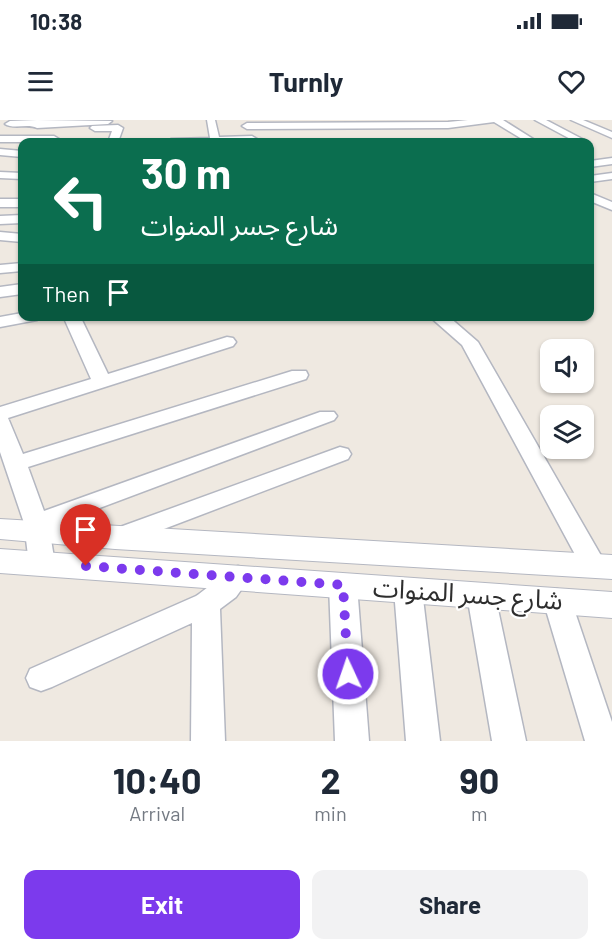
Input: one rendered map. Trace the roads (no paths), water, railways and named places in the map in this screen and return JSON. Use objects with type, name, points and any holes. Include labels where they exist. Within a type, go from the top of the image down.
[{"type":"street","points":[[38,123],[54,120]]},
{"type":"street","points":[[211,120],[215,138]]},
{"type":"street","points":[[245,123],[288,130],[376,129],[410,123],[448,125],[492,120]]},
{"type":"street","points":[[497,120],[526,138]]},
{"type":"street","points":[[539,120],[575,138]]},
{"type":"street","points":[[575,120],[612,135]]},
{"type":"street","points":[[0,121],[13,124],[108,121]]},
{"type":"street","points":[[38,123],[37,128],[65,126]]},
{"type":"street","points":[[95,123],[117,128],[114,138]]},
{"type":"street","points":[[245,123],[251,138]]},
{"type":"street","points":[[0,130],[13,124]]},
{"type":"street","points":[[75,134],[106,138]]},
{"type":"street","points":[[0,139],[18,140]]},
{"type":"street","points":[[0,152],[17,160]]},
{"type":"street","points":[[0,159],[17,160]]},
{"type":"street","points":[[0,175],[17,160]]},
{"type":"street","points":[[594,163],[612,161]]},
{"type":"street","points":[[0,175],[18,176]]},
{"type":"street","points":[[594,178],[612,176]]},
{"type":"street","points":[[594,195],[612,193]]},
{"type":"street","points":[[0,203],[18,203]]},
{"type":"street","points":[[0,220],[18,219]]},
{"type":"street","points":[[0,236],[18,238]]},
{"type":"street","points":[[0,269],[18,267]]},
{"type":"street","points":[[0,292],[18,290]]},
{"type":"street","points":[[0,322],[18,319]]},
{"type":"street","points":[[73,321],[102,381]]},
{"type":"street","points":[[443,321],[469,342],[603,567]]},
{"type":"street","points":[[0,414],[227,342]]},
{"type":"street","points":[[15,464],[299,375]]},
{"type":"street","points":[[0,421],[39,540],[327,416]]},
{"type":"street","points":[[115,538],[340,454]]},
{"type":"street","name":"شارع جسر المنوات","points":[[0,529],[39,540],[238,576],[612,605]]},
{"type":"street","name":"شارع جسر المنوات","points":[[0,561],[39,540],[115,538],[603,567]]},
{"type":"street","points":[[41,678],[206,604],[226,590],[238,576]]},
{"type":"street","points":[[343,585],[352,741]]},
{"type":"street","points":[[408,590],[423,741]]},
{"type":"street","points":[[481,595],[509,741]]},
{"type":"street","points":[[557,600],[602,741]]},
{"type":"street","points":[[206,604],[208,741]]}]
